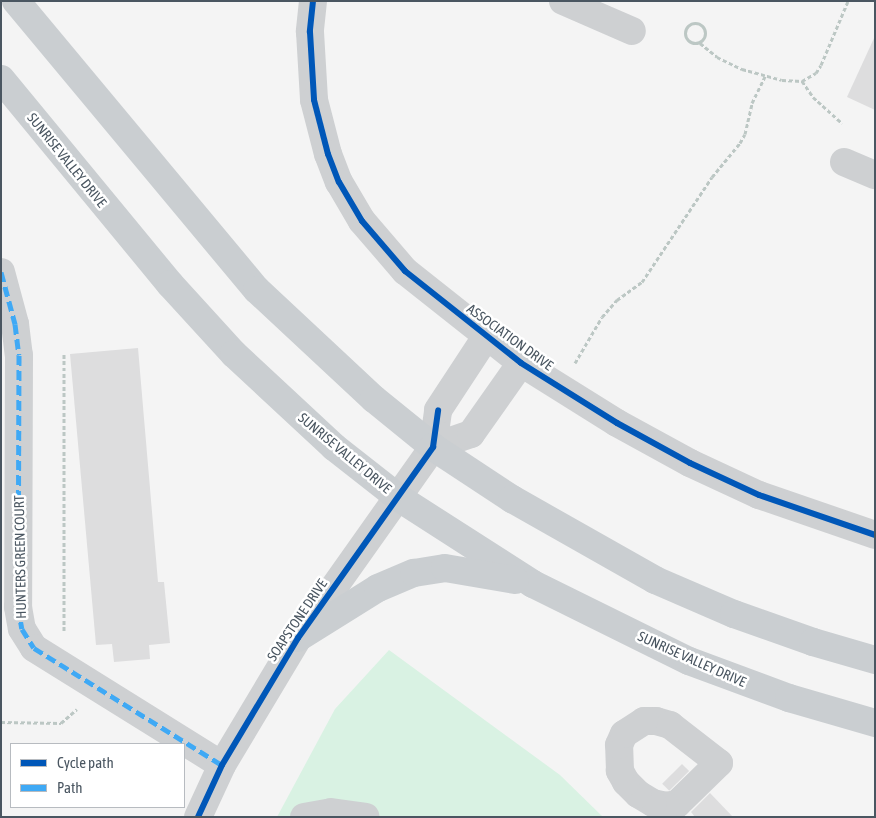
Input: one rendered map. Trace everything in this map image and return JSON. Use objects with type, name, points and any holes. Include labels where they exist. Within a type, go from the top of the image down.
[{"type":"main road","points":[[16,1],[257,290],[374,399],[433,447],[512,499],[655,580],[734,614],[875,660]]},
{"type":"main road","name":"SUNRISE VALLEY DRIVE","points":[[1,79],[170,284],[234,354],[334,447],[399,498],[533,584],[689,661],[789,698],[875,723]]},
{"type":"main road","points":[[298,638],[372,592],[414,573],[445,568],[533,584]]},
{"type":"street","name":"ASSOCIATION DRIVE","points":[[313,1],[310,32],[314,100],[328,154],[343,189],[362,221],[396,261],[434,295],[521,363],[617,423],[718,477],[792,508],[875,536]]},
{"type":"street","points":[[563,1],[632,31]]},
{"type":"street","points":[[844,162],[875,175]]},
{"type":"street","name":"HUNTERS GREEN COURT","points":[[1,272],[15,324],[19,355],[18,607],[22,629],[34,648],[222,765]]},
{"type":"street","name":"ASSOCIATION DRIVE","points":[[486,337],[438,410],[433,447],[472,434],[521,363]]},
{"type":"street","name":"SOAPSTONE DRIVE","points":[[198,817],[222,765],[298,638],[399,498],[433,447]]},
{"type":"street","points":[[304,817],[331,812],[366,817]]},
{"type":"path","points":[[700,43],[705,36],[704,28],[700,24],[692,23],[686,28],[685,35],[691,42],[700,43],[717,57],[765,76],[782,80],[802,81],[816,73],[821,65],[848,1]]},
{"type":"path","points":[[562,389],[589,336],[602,317],[616,300],[642,282],[698,196],[740,143],[745,134],[752,103],[765,76]]},
{"type":"path","points":[[802,81],[813,97],[842,123]]},
{"type":"path","points":[[64,354],[64,636]]},
{"type":"path","points":[[1,722],[61,724],[79,708]]},
{"type":"green space","points":[[389,650],[560,775],[603,817],[277,817],[335,709]]},
{"type":"building","points":[[875,36],[875,110],[847,97]]},
{"type":"building","points":[[138,348],[158,582],[164,582],[170,643],[149,645],[150,659],[114,662],[112,644],[96,645],[70,354]]},
{"type":"building","points":[[682,764],[689,771],[669,791],[662,784]]},
{"type":"building","points":[[710,793],[733,817],[695,817],[691,812]]},
{"type":"marked path","points":[[1,272],[15,324],[19,355],[18,607],[22,629],[34,648],[222,765]]},
{"type":"cycle path","points":[[313,1],[310,32],[314,100],[328,154],[339,182],[362,221],[405,271],[521,363],[617,423],[690,463],[759,495],[875,535]]},
{"type":"cycle path","points":[[198,817],[222,765],[298,638],[433,447],[438,410]]}]
